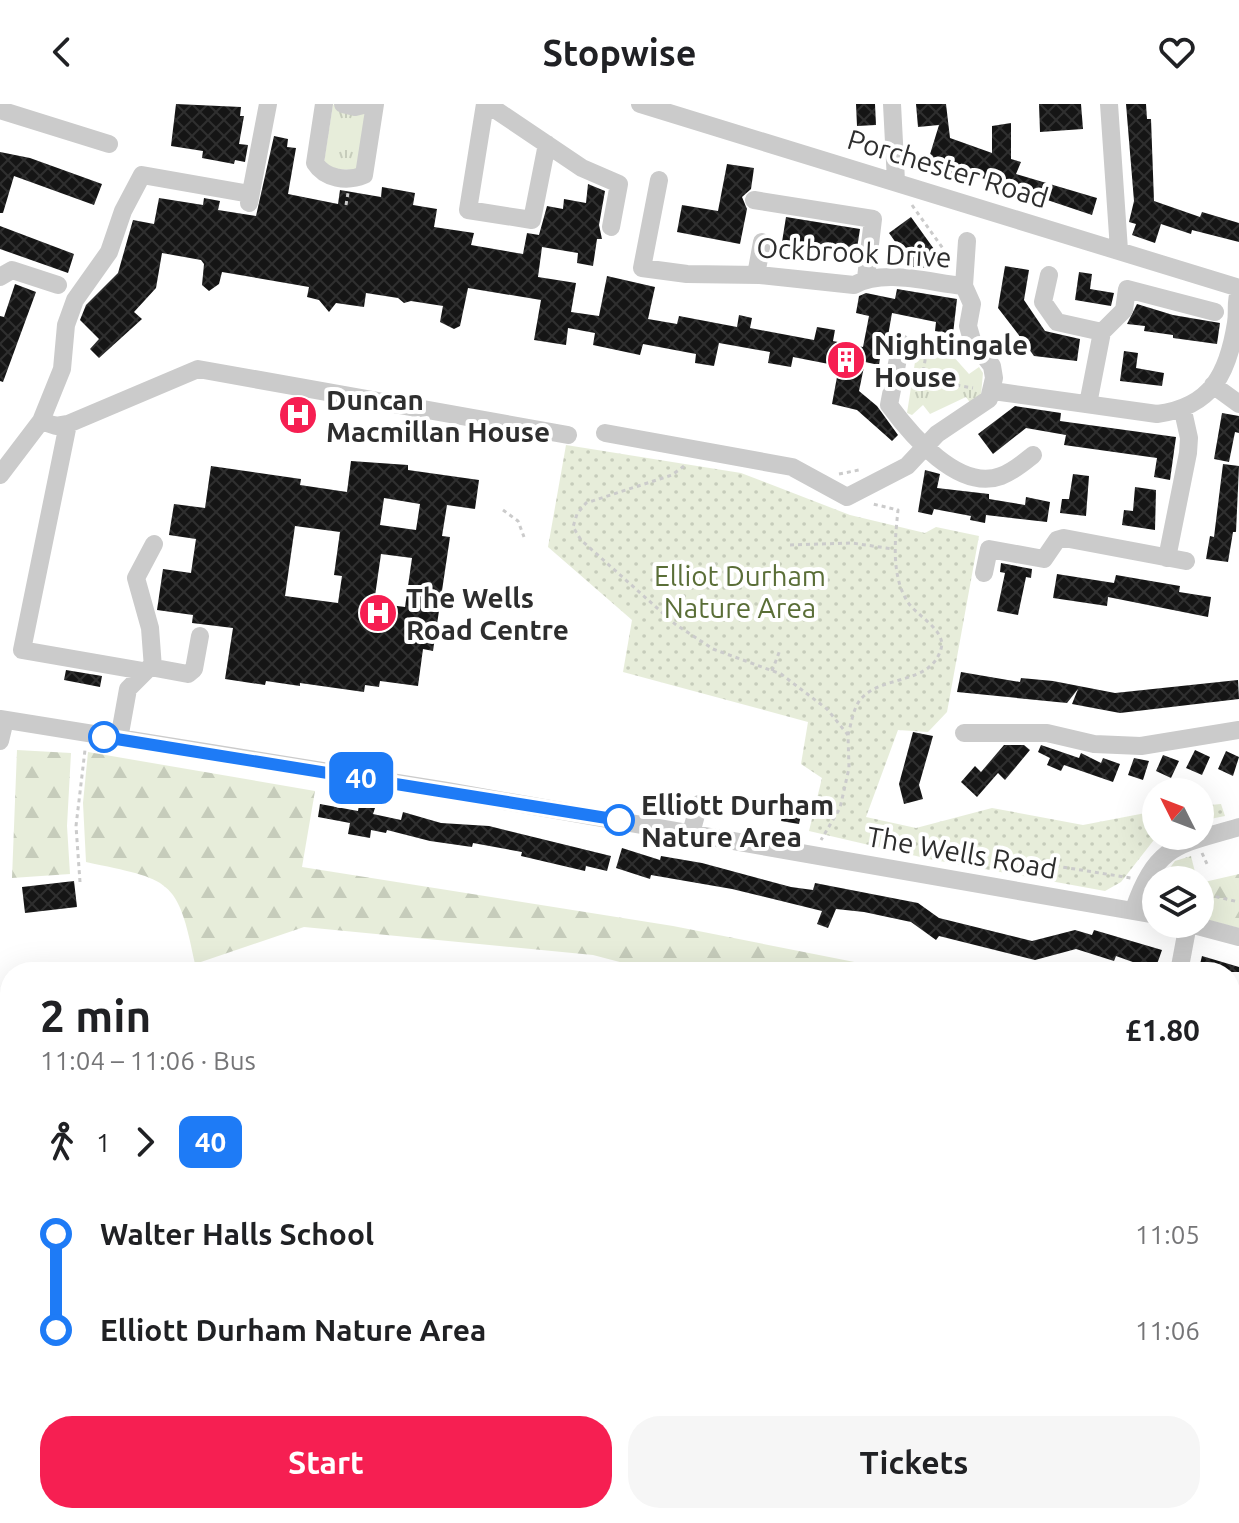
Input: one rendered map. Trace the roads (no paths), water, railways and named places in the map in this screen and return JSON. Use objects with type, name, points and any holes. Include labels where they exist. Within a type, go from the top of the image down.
[{"type":"street","points":[[0,475],[41,421],[62,369],[66,325],[75,300],[109,252],[123,211],[142,175],[250,200],[268,104]]},
{"type":"street","points":[[324,104],[315,163],[328,175],[351,179],[364,175],[375,104]]},
{"type":"street","points":[[343,104],[355,107],[367,104]]},
{"type":"street","points":[[547,144],[532,220],[468,210],[486,104],[547,144],[582,168],[619,184],[611,227]]},
{"type":"street","name":"Porchester Road","points":[[640,104],[675,110],[1239,290]]},
{"type":"street","points":[[892,104],[896,181]]},
{"type":"street","points":[[1109,104],[1119,250]]},
{"type":"street","points":[[0,110],[26,124],[109,144]]},
{"type":"street","name":"Ockbrook Drive","points":[[659,180],[642,268],[672,280],[756,275],[854,285],[866,278],[907,278],[964,286],[972,304],[968,326],[972,340],[992,366],[993,391]]},
{"type":"street","points":[[754,200],[873,219],[866,278]]},
{"type":"street","points":[[964,286],[967,241]]},
{"type":"street","points":[[756,275],[762,242]]},
{"type":"street","points":[[0,277],[12,270],[58,285]]},
{"type":"street","points":[[1049,275],[1043,302],[1057,322],[1102,332]]},
{"type":"street","points":[[1088,404],[1102,332],[1124,310],[1127,289],[1215,312]]},
{"type":"street","points":[[605,433],[792,467],[847,497],[854,495],[865,484],[899,471],[926,444],[981,407],[993,391],[1088,404],[1157,418],[1183,411],[1213,385],[1235,349],[1239,290]]},
{"type":"street","points":[[901,343],[889,405],[940,459],[966,475],[980,478],[999,477],[1033,455]]},
{"type":"street","points":[[41,421],[56,426],[68,424],[198,369],[568,435]]},
{"type":"street","points":[[1213,385],[1239,404]]},
{"type":"street","points":[[1167,558],[1188,453],[1183,411]]},
{"type":"street","points":[[68,424],[22,650],[188,674],[194,669],[200,636]]},
{"type":"street","points":[[984,570],[989,549],[1044,559],[1057,540],[1092,540],[1186,561]]},
{"type":"street","points":[[119,739],[128,689],[148,669],[150,628],[136,578],[154,544]]},
{"type":"street","points":[[0,741],[3,720]]},
{"type":"street","name":"The Wells Road","points":[[3,720],[691,833],[1142,911]]},
{"type":"street","points":[[964,733],[1047,733],[1094,744],[1141,746],[1239,730]]},
{"type":"street","points":[[691,833],[699,804]]},
{"type":"street","points":[[1134,909],[1157,861],[1168,851],[1239,827]]},
{"type":"street","points":[[1214,930],[1239,937]]},
{"type":"street","points":[[1181,962],[1186,938]]},
{"type":"place","name":"Nightingale House","points":[[846,360]]},
{"type":"place","name":"Duncan Macmillan House","points":[[298,415]]},
{"type":"place","name":"The Wells Road Centre","points":[[378,613]]},
{"type":"place","name":"Elliott Durham Nature Area","points":[[619,820]]},
{"type":"park label","name":"Elliot Durham Nature Area","points":[[740,591]]}]
